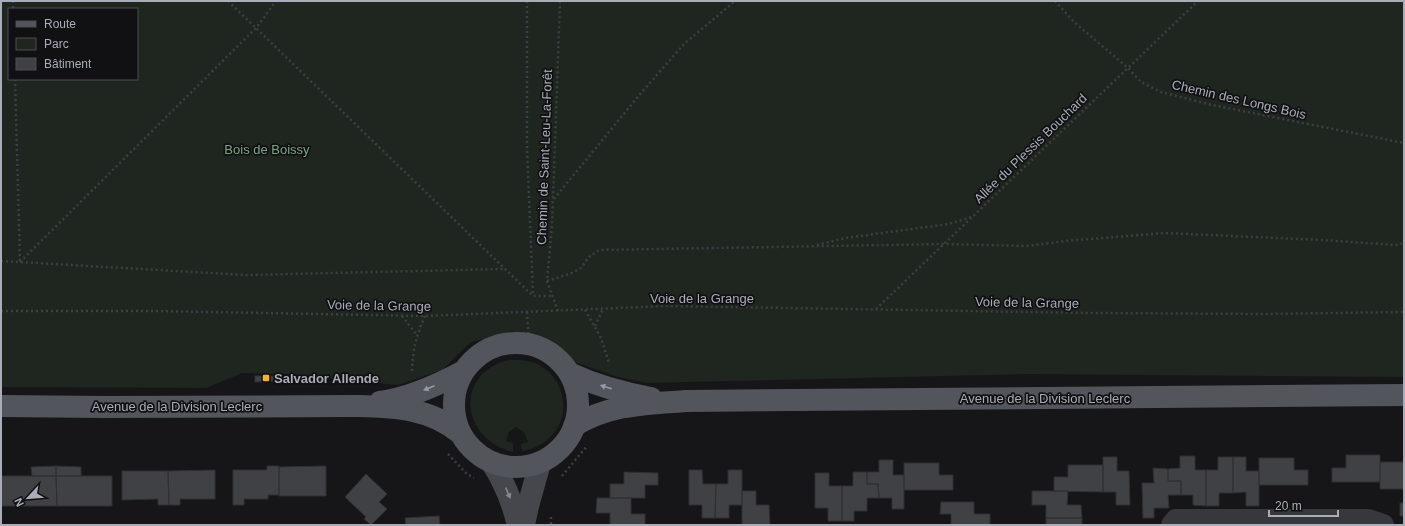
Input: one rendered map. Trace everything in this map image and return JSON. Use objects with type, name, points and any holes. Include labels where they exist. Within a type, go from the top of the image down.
[{"type":"main road","points":[[514,343],[529,345],[545,350],[558,360],[569,374],[577,394],[577,415],[574,426],[564,444],[549,458],[540,463],[521,467],[501,466],[492,463],[474,451],[460,434],[456,422],[454,395],[458,382],[464,371],[474,360],[486,351],[500,345],[514,343]]},
{"type":"main road","name":"Avenue de la Division Leclerc","points":[[354,406],[384,401],[413,393],[447,380],[464,371]]},
{"type":"main road","name":"Avenue de la Division Leclerc","points":[[569,374],[589,382],[636,395],[686,401]]},
{"type":"main road","name":"Avenue de la Division Leclerc","points":[[574,426],[593,415],[620,407],[686,401],[1404,395]]},
{"type":"main road","name":"Avenue de la Division Leclerc","points":[[1,406],[385,407],[420,412],[442,420],[452,426],[460,434]]},
{"type":"street","points":[[492,463],[506,487],[513,504],[518,525]]},
{"type":"street","points":[[524,525],[540,463]]},
{"type":"street","points":[[1172,525],[1176,520],[1368,520],[1383,525]]},
{"type":"path","points":[[228,1],[257,27],[533,296],[552,296]]},
{"type":"path","points":[[20,262],[257,27],[276,1]]},
{"type":"path","points":[[527,1],[527,149],[533,296]]},
{"type":"path","name":"Chemin de Saint-Leu-La-Forêt","points":[[558,311],[547,281],[554,199],[560,1]]},
{"type":"path","points":[[554,199],[641,93],[684,44],[735,1]]},
{"type":"path","name":"Chemin des Longs Bois","points":[[1056,1],[1074,22],[1128,68],[1141,82],[1169,94],[1212,105],[1404,143]]},
{"type":"path","name":"Allée du Plessis Bouchard","points":[[876,310],[1198,1]]},
{"type":"path","points":[[15,80],[20,262]]},
{"type":"path","points":[[813,246],[845,238],[949,224],[973,216]]},
{"type":"path","points":[[547,281],[572,273],[581,268],[589,257],[599,250],[945,244],[1027,246],[1066,241],[1165,233],[1396,245],[1404,243]]},
{"type":"path","points":[[1,261],[246,275],[504,269]]},
{"type":"path","name":"Voie de la Grange","points":[[1,311],[155,311],[425,316],[665,306],[1091,313],[1234,314],[1404,312]]},
{"type":"path","points":[[594,326],[604,309]]},
{"type":"path","points":[[585,310],[601,338],[610,366],[612,389]]},
{"type":"path","points":[[527,312],[529,345]]},
{"type":"path","points":[[402,316],[417,335]]},
{"type":"path","points":[[413,393],[412,352],[425,316]]},
{"type":"path","points":[[560,478],[588,444]]},
{"type":"path","points":[[445,451],[467,474],[478,481]]},
{"type":"green space","name":"Bois de Boissy","points":[[1,1],[1404,1],[1404,377],[1028,374],[647,383],[618,377],[577,363],[548,343],[512,332],[471,342],[442,370],[398,385],[287,374],[242,373],[206,388],[1,387]]},
{"type":"green space","points":[[509,360],[521,360],[536,363],[548,371],[558,384],[562,396],[563,407],[562,417],[558,427],[544,442],[534,448],[522,451],[521,444],[528,442],[524,432],[516,427],[509,432],[506,441],[513,443],[513,452],[495,445],[482,434],[474,421],[470,406],[472,391],[479,378],[491,367]]},
{"type":"building","points":[[255,376],[277,376],[277,381],[255,382]]},
{"type":"building","points":[[1346,455],[1380,455],[1380,482],[1332,482],[1332,468],[1346,468]]},
{"type":"building","points":[[1180,456],[1195,456],[1195,470],[1206,470],[1206,506],[1193,505],[1193,495],[1181,495],[1181,481],[1168,481],[1168,469],[1180,468]]},
{"type":"building","points":[[1103,457],[1117,457],[1117,471],[1129,471],[1130,505],[1116,505],[1116,492],[1103,492]]},
{"type":"building","points":[[1218,457],[1233,457],[1233,493],[1219,493],[1219,506],[1206,506],[1206,470],[1218,470]]},
{"type":"building","points":[[1233,457],[1246,457],[1246,471],[1259,471],[1259,506],[1246,506],[1246,492],[1233,493]]},
{"type":"building","points":[[1259,458],[1294,458],[1294,470],[1308,470],[1308,485],[1259,485]]},
{"type":"building","points":[[879,460],[893,460],[893,475],[904,475],[904,509],[892,509],[892,498],[879,498],[878,484],[867,484],[867,472],[879,472]]},
{"type":"building","points":[[1380,462],[1404,462],[1404,489],[1380,489]]},
{"type":"building","points":[[904,463],[939,463],[939,475],[953,475],[953,490],[904,490]]},
{"type":"building","points":[[1068,465],[1103,465],[1103,492],[1054,491],[1054,477],[1068,477]]},
{"type":"building","points":[[56,466],[56,476],[32,476],[31,467]]},
{"type":"building","points":[[56,466],[81,467],[81,476],[56,476]]},
{"type":"building","points":[[267,466],[279,466],[279,495],[268,495],[268,499],[244,499],[244,505],[233,505],[233,470],[267,470]]},
{"type":"building","points":[[326,466],[326,496],[279,496],[279,467]]},
{"type":"building","points":[[1153,468],[1168,469],[1168,481],[1181,481],[1181,495],[1168,495],[1169,508],[1154,508],[1154,518],[1143,518],[1142,483],[1154,483]]},
{"type":"building","points":[[215,470],[215,499],[180,499],[180,505],[169,505],[168,471]]},
{"type":"building","points":[[689,470],[702,470],[703,484],[716,484],[715,518],[702,518],[702,505],[689,505]]},
{"type":"building","points":[[728,470],[742,470],[742,505],[729,505],[729,518],[715,518],[716,484],[728,484]]},
{"type":"building","points":[[122,471],[168,471],[169,505],[158,505],[158,499],[122,500]]},
{"type":"building","points":[[624,472],[658,473],[658,485],[645,485],[645,498],[610,498],[610,484],[624,484]]},
{"type":"building","points":[[853,472],[867,472],[867,484],[878,484],[879,498],[867,498],[867,511],[854,511],[854,521],[842,521],[842,486],[853,486]]},
{"type":"building","points":[[815,473],[829,473],[829,486],[842,486],[842,521],[828,521],[828,508],[815,508]]},
{"type":"building","points":[[366,474],[387,494],[379,502],[387,509],[371,525],[364,519],[366,517],[345,497]]},
{"type":"building","points":[[1,476],[56,476],[57,506],[1,506]]},
{"type":"building","points":[[56,476],[112,476],[112,506],[57,506]]},
{"type":"building","points":[[742,491],[756,491],[756,505],[769,505],[770,525],[742,525]]},
{"type":"building","points":[[1032,491],[1068,491],[1067,505],[1081,505],[1082,518],[1046,518],[1046,505],[1032,505]]},
{"type":"building","points":[[597,498],[631,498],[631,514],[645,514],[645,525],[610,525],[610,513],[596,513]]},
{"type":"building","points":[[941,502],[974,502],[974,514],[990,514],[990,525],[951,525],[951,514],[940,514]]},
{"type":"building","points":[[1400,503],[1404,503],[1404,516],[1400,516]]},
{"type":"building","points":[[439,516],[440,525],[406,525],[405,518]]},
{"type":"building","points":[[1046,518],[1082,518],[1082,525],[1046,525]]},
{"type":"place","name":"Salvador Allende","points":[[266,378]]}]
